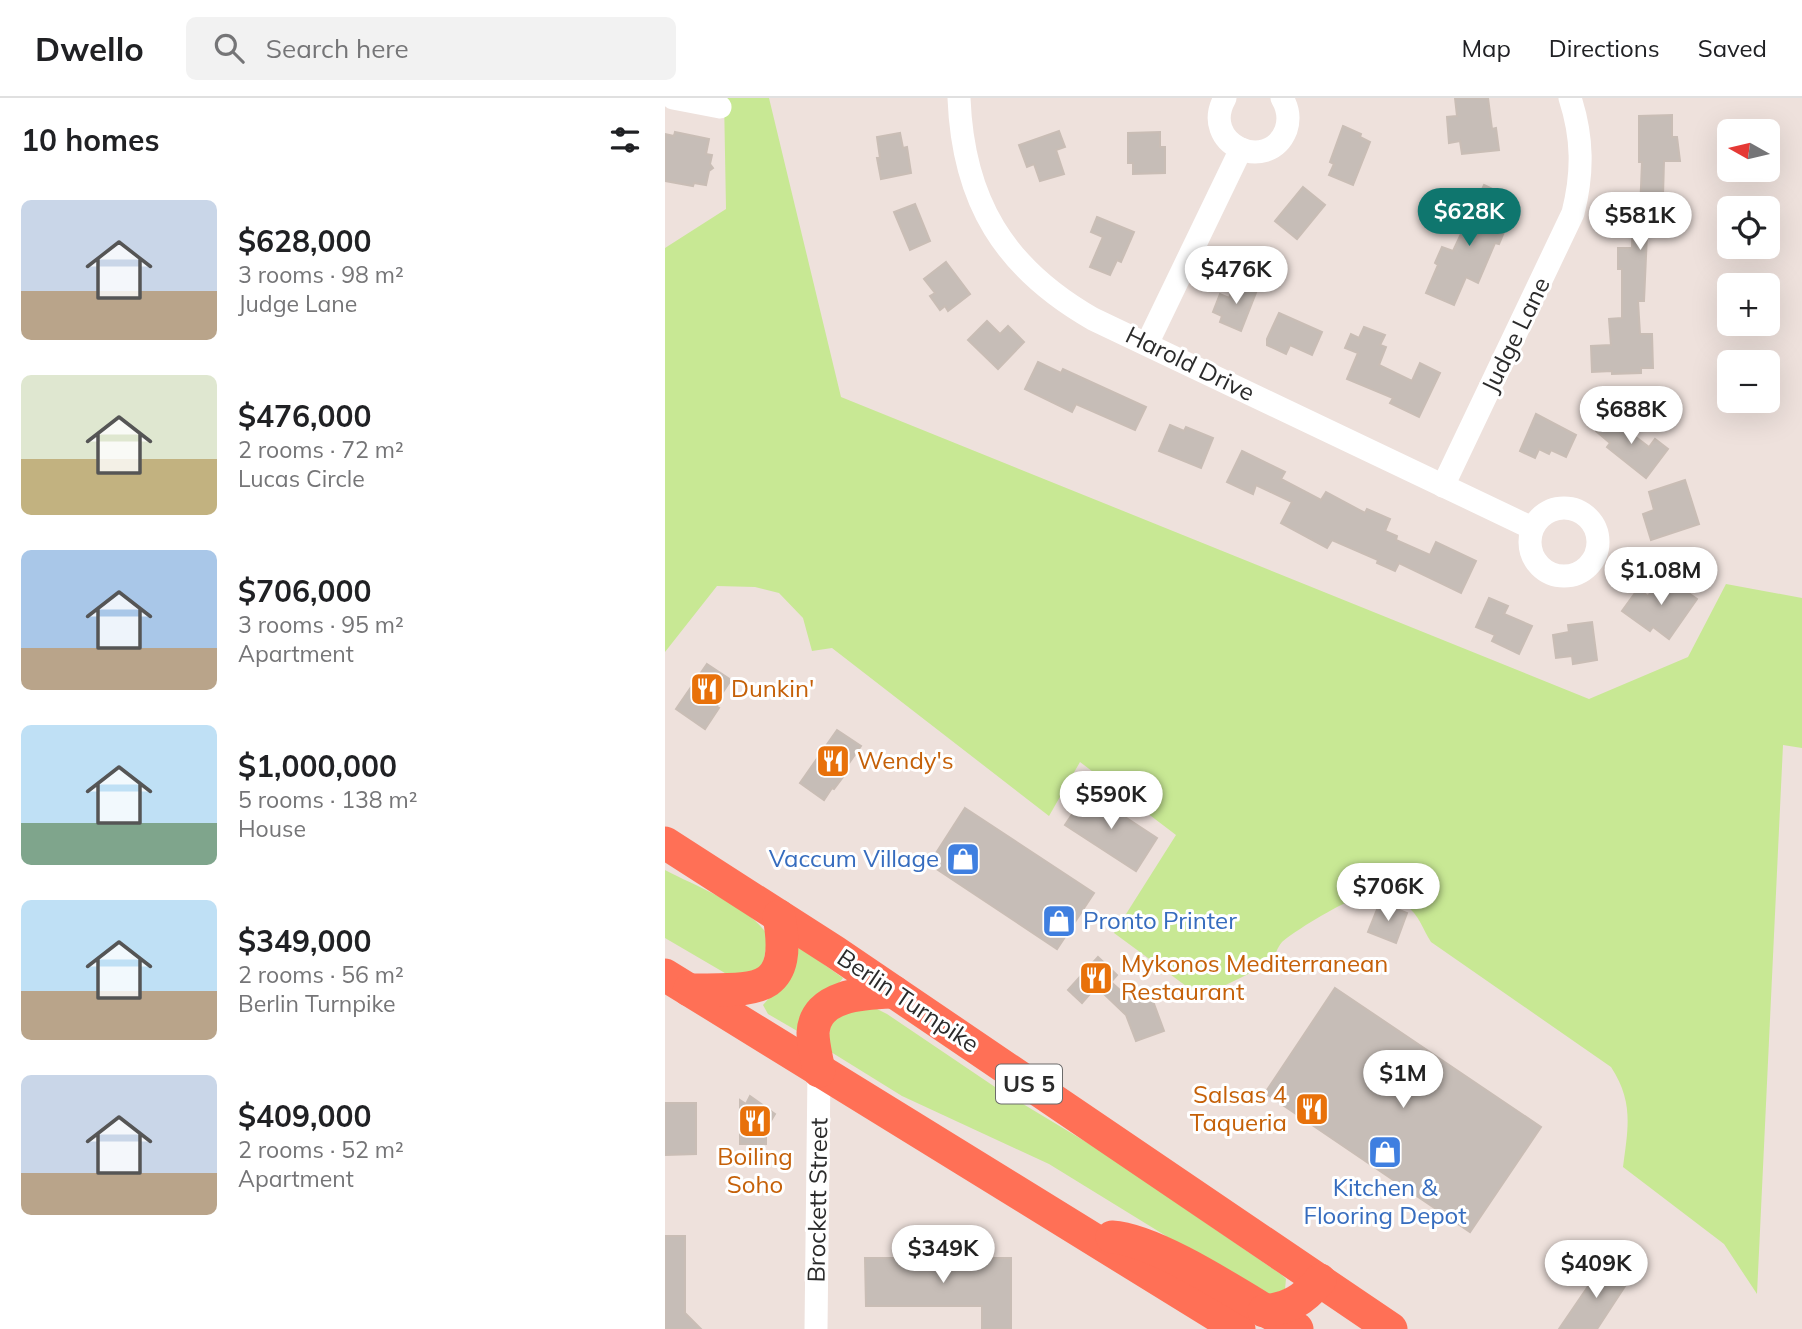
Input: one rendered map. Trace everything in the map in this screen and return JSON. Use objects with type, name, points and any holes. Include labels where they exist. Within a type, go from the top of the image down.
[{"type":"highway","name":"Berlin Turnpike","points":[[665,843],[894,992],[1391,1329]]},
{"type":"highway","points":[[677,982],[741,989],[760,987],[773,976],[781,959],[784,942],[779,916]]},
{"type":"highway","points":[[677,982],[1085,1236],[1251,1320],[1297,1329]]},
{"type":"highway","points":[[819,1071],[813,1031],[818,1016],[828,1004],[858,994],[894,992]]},
{"type":"highway","points":[[1251,1320],[1295,1304],[1307,1295],[1319,1280]]},
{"type":"street","points":[[673,98],[720,107]]},
{"type":"street","name":"Harold Drive","points":[[959,98],[967,166],[985,211],[1012,256],[1029,274],[1071,306],[1532,528]]},
{"type":"street","points":[[1225,98],[1220,112],[1220,125],[1226,137],[1241,149],[1254,152],[1266,149],[1282,138],[1288,119],[1282,98]]},
{"type":"street","name":"Judge Lane","points":[[1443,486],[1573,213],[1581,165],[1577,119],[1570,98]]},
{"type":"street","points":[[1147,344],[1241,149]]},
{"type":"street","name":"Brockett Street","points":[[816,1329],[819,1071]]},
{"type":"green space","points":[[724,98],[769,98],[841,397],[1589,699],[1688,657],[1726,584],[1802,598],[1802,748],[1783,745],[1757,1294],[1724,1244],[1623,1167],[1626,1104],[1611,1067],[1431,942],[1418,918],[1406,906],[1380,898],[1346,903],[1282,942],[1273,962],[1201,997],[1114,933],[1176,835],[1080,762],[1049,816],[832,648],[812,651],[803,618],[779,593],[755,587],[717,586],[665,652],[665,248],[726,209]]},
{"type":"green space","points":[[665,870],[736,906],[760,925],[768,936],[762,970],[730,976],[665,938]]},
{"type":"green space","points":[[798,946],[843,978],[799,1032],[768,1014],[763,1005],[779,987]]},
{"type":"green space","points":[[875,1008],[998,1089],[1101,1151],[1282,1275],[1286,1279],[1285,1289],[1271,1295],[1249,1287],[1049,1164],[902,1096],[831,1052],[827,1045],[832,1019],[844,1010]]},
{"type":"building","points":[[1455,98],[1488,98],[1492,129],[1496,128],[1499,150],[1462,154],[1460,141],[1449,143],[1447,117],[1457,116]]},
{"type":"building","points":[[1672,115],[1672,137],[1677,137],[1680,161],[1664,161],[1663,196],[1671,196],[1671,212],[1663,212],[1663,235],[1647,234],[1644,301],[1638,301],[1640,334],[1652,334],[1653,368],[1641,368],[1641,373],[1592,372],[1591,346],[1611,345],[1609,319],[1622,318],[1622,269],[1618,269],[1618,248],[1632,248],[1633,210],[1640,211],[1642,162],[1639,162],[1639,116]]},
{"type":"building","points":[[1343,126],[1361,134],[1360,137],[1370,142],[1353,185],[1329,175],[1334,164],[1330,162]]},
{"type":"building","points":[[1059,131],[1065,147],[1056,150],[1064,174],[1040,181],[1034,164],[1027,167],[1019,145]]},
{"type":"building","points":[[675,132],[709,139],[706,154],[712,155],[710,164],[713,168],[709,171],[706,185],[694,183],[693,186],[665,181],[665,134],[674,136]]},
{"type":"building","points":[[1160,132],[1160,147],[1165,147],[1165,173],[1133,174],[1133,163],[1128,163],[1128,133]]},
{"type":"building","points":[[900,133],[903,148],[907,147],[911,173],[881,179],[877,137]]},
{"type":"building","points":[[1484,185],[1507,196],[1495,221],[1503,225],[1500,230],[1504,232],[1499,244],[1495,243],[1478,283],[1466,277],[1454,305],[1426,293],[1438,265],[1435,263],[1442,247],[1453,251]]},
{"type":"building","points":[[1303,187],[1325,205],[1297,239],[1275,221]]},
{"type":"building","points":[[915,204],[930,241],[910,250],[894,212]]},
{"type":"building","points":[[1097,217],[1134,232],[1121,262],[1117,260],[1110,275],[1090,267],[1103,237],[1091,232]]},
{"type":"building","points":[[946,262],[970,294],[948,311],[945,306],[940,310],[930,296],[935,293],[924,279]]},
{"type":"building","points":[[1236,282],[1257,290],[1241,331],[1220,322],[1222,316],[1213,312],[1220,294],[1229,298]]},
{"type":"building","points":[[1279,313],[1322,332],[1312,355],[1290,345],[1286,354],[1267,345],[1267,339]]},
{"type":"building","points":[[987,321],[1000,334],[1008,326],[1024,342],[998,369],[968,340]]},
{"type":"building","points":[[1364,327],[1385,335],[1380,345],[1386,347],[1379,365],[1412,381],[1420,363],[1440,373],[1419,417],[1390,403],[1393,398],[1347,379],[1358,353],[1345,348],[1351,334],[1359,338]]},
{"type":"building","points":[[1038,362],[1061,373],[1063,369],[1146,407],[1135,430],[1076,404],[1072,412],[1025,389]]},
{"type":"building","points":[[1610,412],[1627,425],[1624,428],[1649,447],[1655,439],[1668,449],[1646,478],[1607,447],[1610,443],[1596,431]]},
{"type":"building","points":[[1536,414],[1576,435],[1566,457],[1551,450],[1549,454],[1539,449],[1535,458],[1520,451]]},
{"type":"building","points":[[1170,425],[1184,431],[1186,427],[1213,438],[1201,468],[1159,451]]},
{"type":"building","points":[[1242,451],[1285,472],[1281,479],[1321,500],[1326,492],[1365,513],[1367,509],[1390,519],[1385,531],[1397,536],[1396,540],[1430,555],[1436,542],[1476,561],[1461,593],[1399,563],[1395,571],[1377,563],[1378,560],[1332,540],[1327,548],[1281,523],[1292,502],[1256,485],[1253,494],[1227,482]]},
{"type":"building","points":[[1685,480],[1699,524],[1651,540],[1643,514],[1654,510],[1649,492]]},
{"type":"building","points":[[1663,575],[1697,599],[1669,639],[1653,627],[1650,631],[1622,611],[1638,589],[1648,596]]},
{"type":"building","points":[[1489,598],[1508,606],[1504,614],[1532,626],[1519,654],[1492,641],[1495,635],[1476,627]]},
{"type":"building","points":[[1592,622],[1597,660],[1573,664],[1572,656],[1556,658],[1553,635],[1569,632],[1568,625]]},
{"type":"building","name":"Dunkin'","points":[[707,664],[731,680],[719,698],[719,708],[705,729],[676,709]]},
{"type":"building","name":"Wendy's","points":[[837,730],[861,746],[840,776],[843,777],[824,800],[800,783]]},
{"type":"building","points":[[1087,792],[1157,838],[1136,871],[1065,825]]},
{"type":"building","points":[[965,808],[1094,893],[1057,949],[929,864]]},
{"type":"building","points":[[1380,902],[1407,913],[1396,943],[1368,932]]},
{"type":"building","points":[[1098,957],[1117,975],[1111,982],[1131,1000],[1150,993],[1164,1031],[1136,1041],[1126,1015],[1103,993],[1095,988],[1082,1003],[1068,990]]},
{"type":"building","points":[[1335,988],[1541,1127],[1470,1232],[1265,1093]]},
{"type":"building","name":"Boiling Soho","points":[[750,1096],[775,1114],[766,1129],[766,1144],[740,1144],[740,1100],[746,1104]]},
{"type":"building","points":[[665,1103],[696,1103],[696,1154],[665,1155]]},
{"type":"building","points":[[665,1236],[685,1236],[685,1313],[701,1329],[665,1329]]},
{"type":"building","points":[[865,1258],[1011,1258],[1011,1329],[982,1329],[982,1306],[866,1306]]},
{"type":"building","points":[[1604,1263],[1629,1280],[1597,1329],[1559,1329]]},
{"type":"place","name":"Dunkin'","points":[[707,689]]},
{"type":"place","name":"Wendy's","points":[[833,761]]},
{"type":"place","name":"Vaccum Village","points":[[963,859]]},
{"type":"place","name":"Pronto Printer","points":[[1059,921]]},
{"type":"place","name":"Mykonos Mediterranean Restaurant","points":[[1096,978]]},
{"type":"place","name":"Salsas 4 Taqueria","points":[[1312,1109]]},
{"type":"place","name":"Boiling Soho","points":[[755,1121]]},
{"type":"place","name":"Kitchen & Flooring Depot","points":[[1385,1152]]}]
